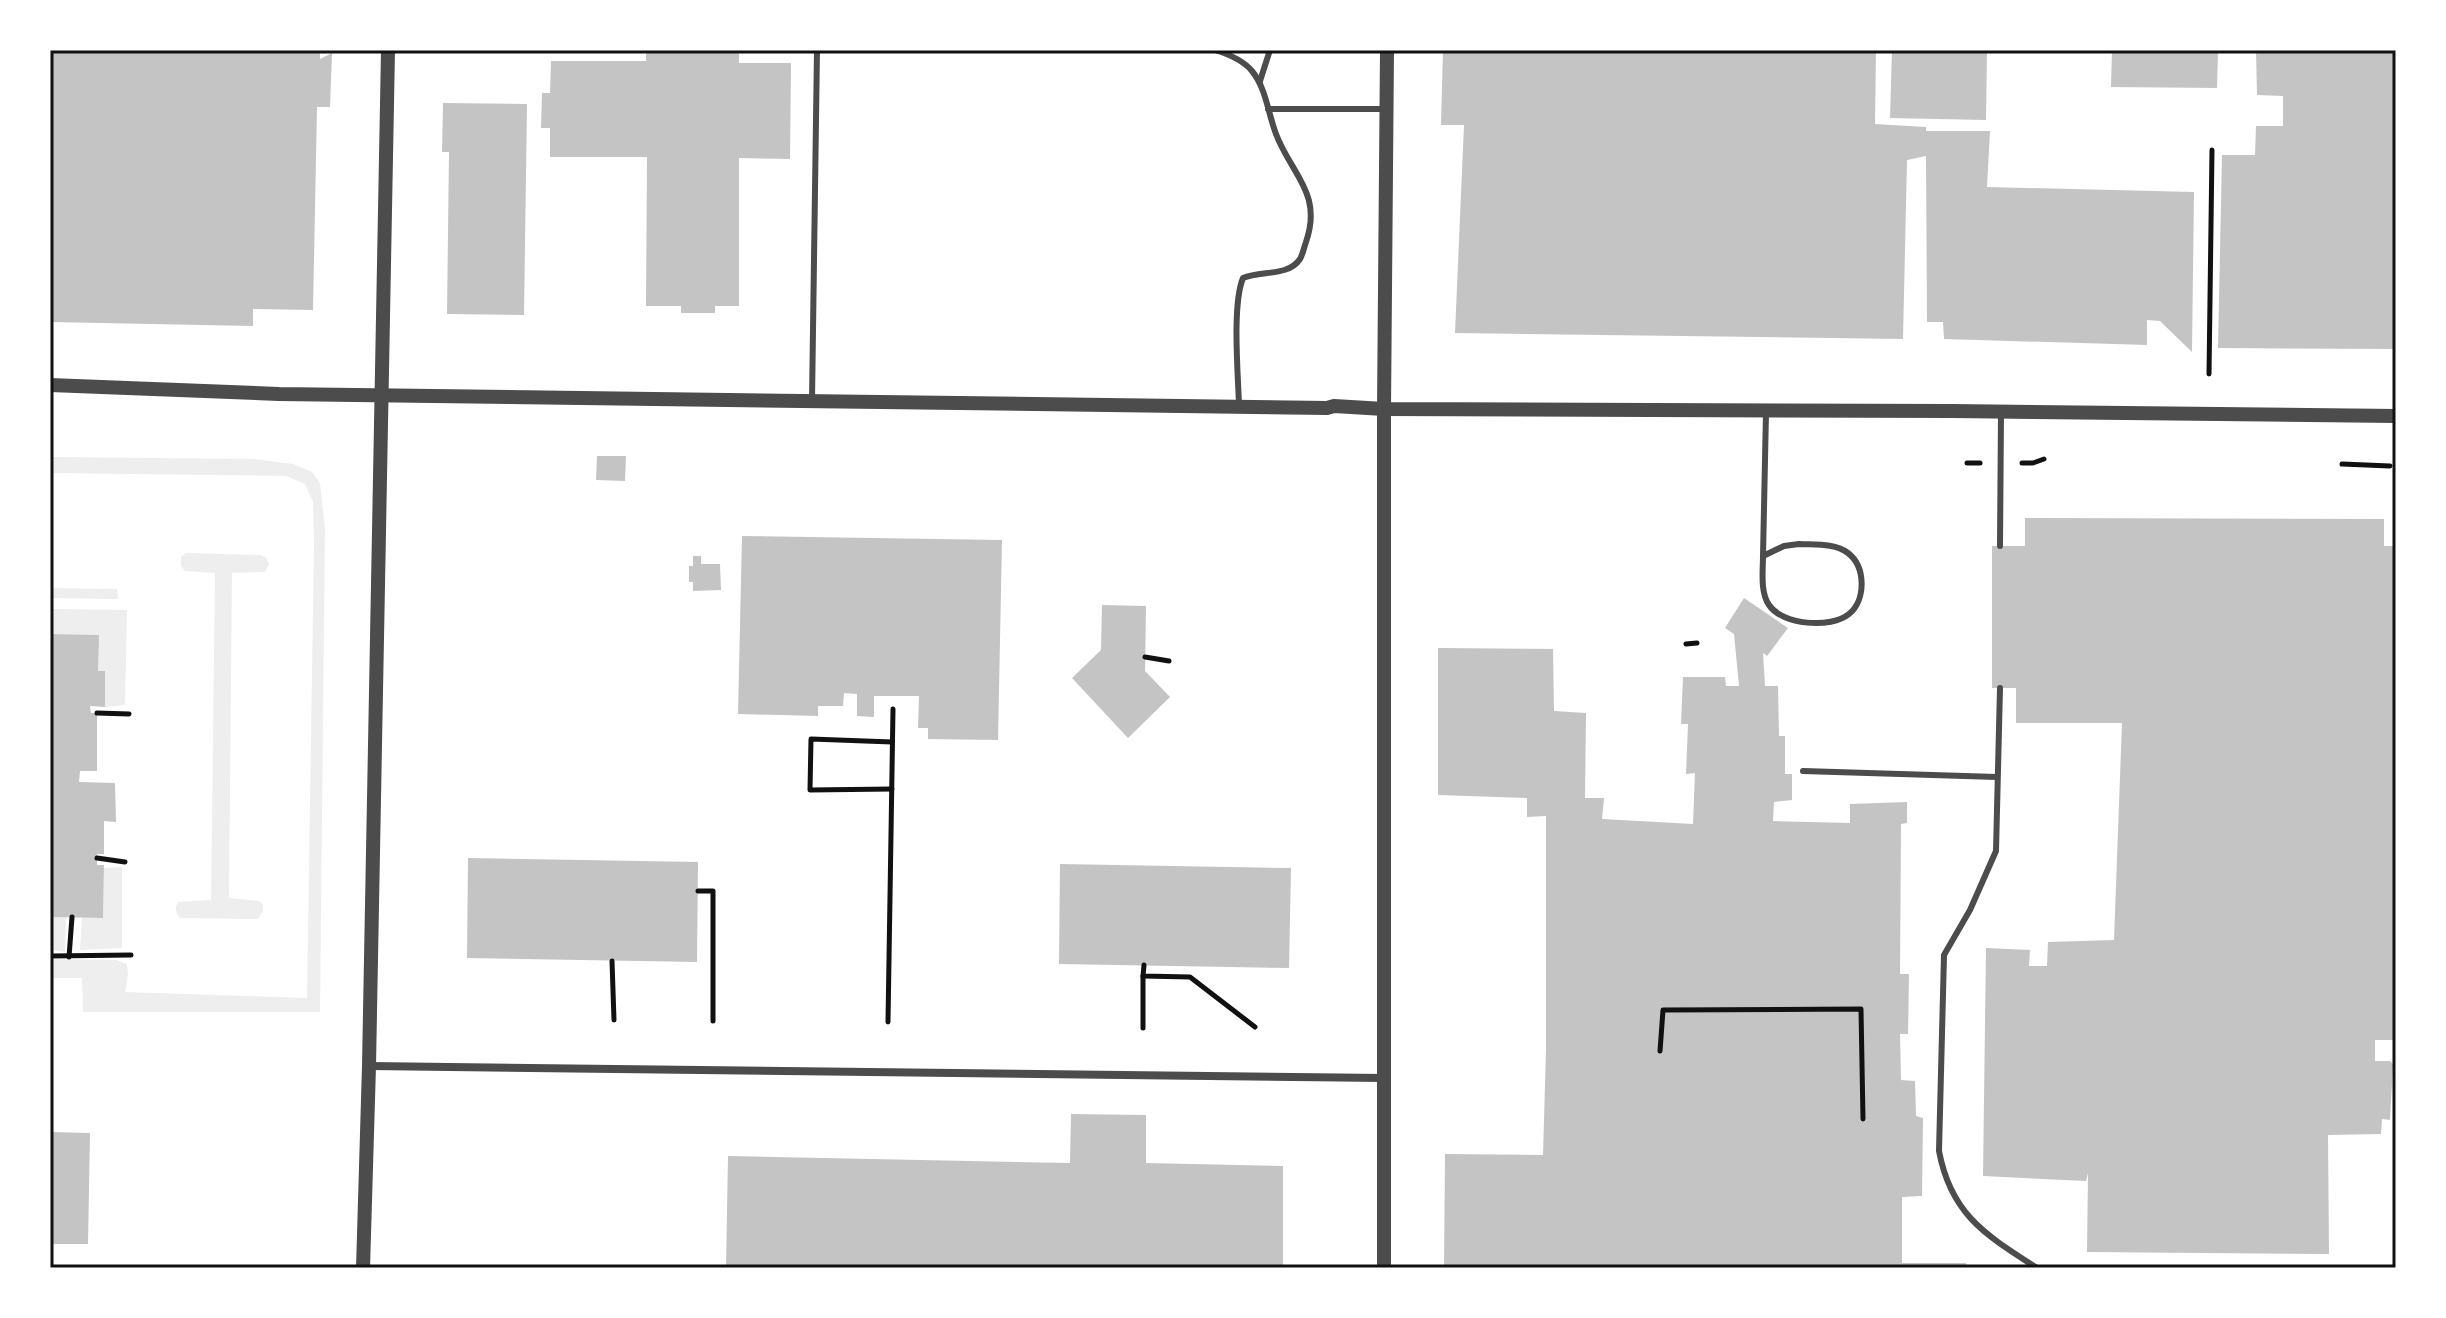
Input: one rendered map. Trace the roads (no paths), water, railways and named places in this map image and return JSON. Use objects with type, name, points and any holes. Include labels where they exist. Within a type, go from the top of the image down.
[{"type":"street","points":[[363,1268],[388,50]]},
{"type":"street","points":[[1384,1268],[1387,50]]},
{"type":"street","points":[[50,385],[279,394],[1384,409],[2396,416]]},
{"type":"street","points":[[369,1066],[1385,1078]]},
{"type":"lane","points":[[812,400],[817,50]]},
{"type":"lane","points":[[1215,50],[1238,59],[1260,81],[1282,148],[1310,200],[1310,231],[1299,260],[1288,269],[1243,278],[1238,309],[1239,407]]},
{"type":"lane","points":[[1260,81],[1270,50]]},
{"type":"lane","points":[[1268,109],[1387,109]]},
{"type":"lane","points":[[1763,556],[1784,546],[1799,544],[1833,547],[1848,553],[1858,567],[1863,583],[1859,603],[1839,620],[1825,622],[1792,621],[1779,615],[1768,604],[1762,586],[1766,411]]},
{"type":"lane","points":[[2000,546],[2001,411]]},
{"type":"lane","points":[[2000,688],[1996,851],[1970,910],[1944,955],[1939,1151],[1953,1197],[1970,1219],[2004,1247],[2037,1268]]},
{"type":"lane","points":[[1803,771],[1997,777]]}]
